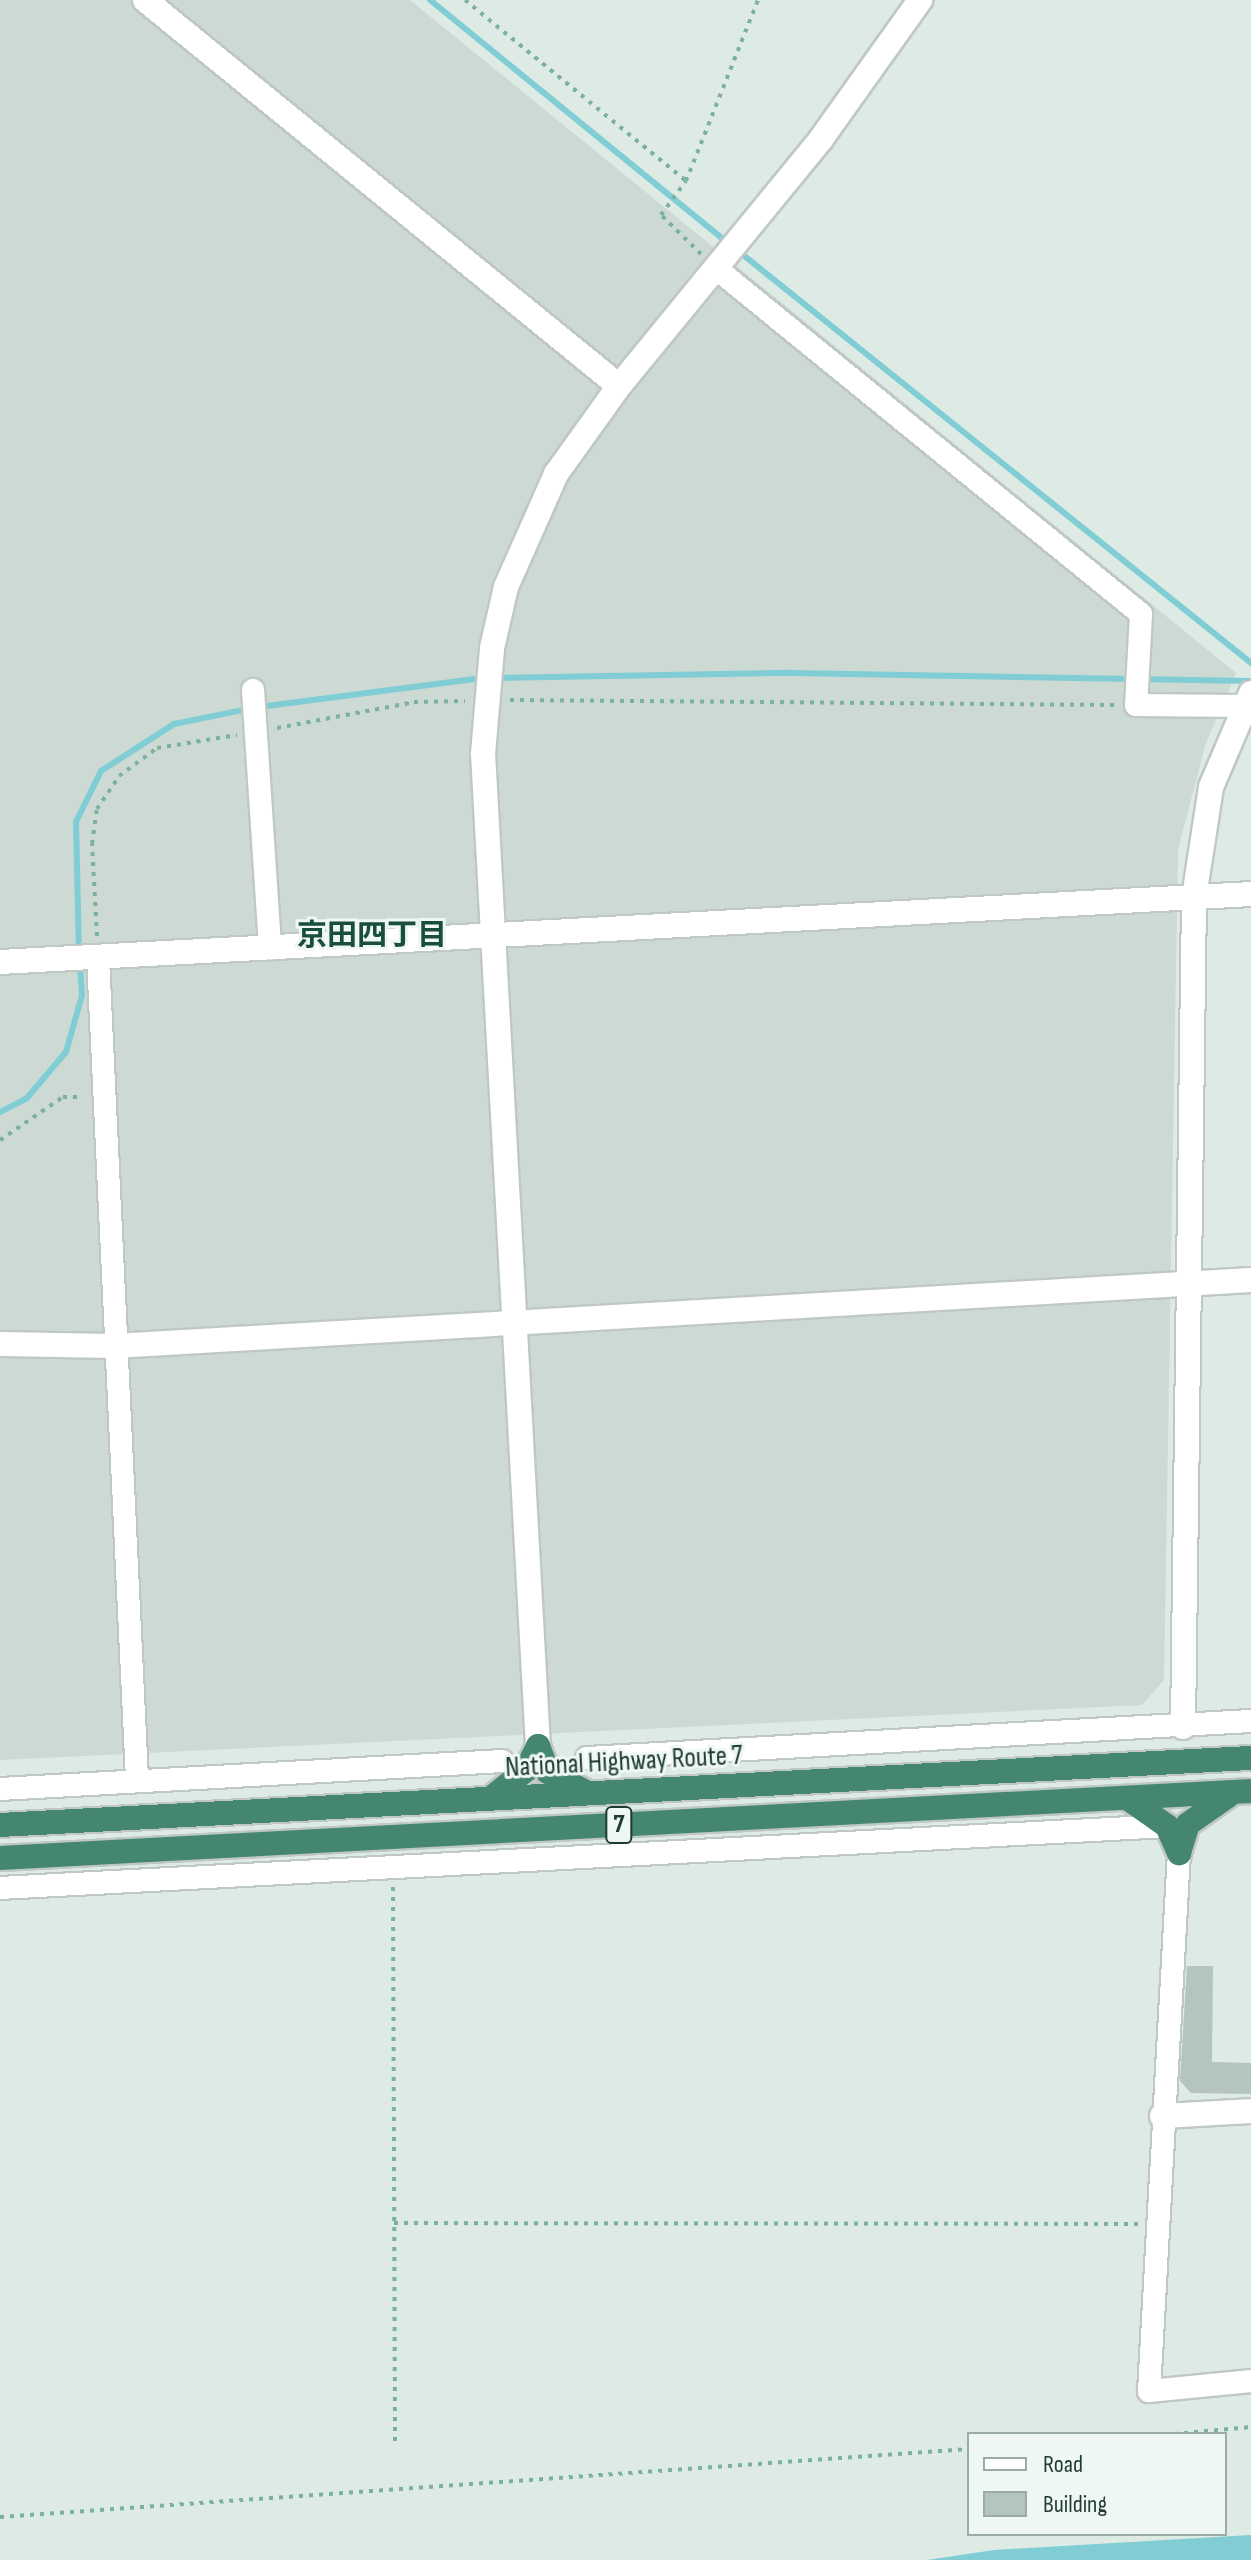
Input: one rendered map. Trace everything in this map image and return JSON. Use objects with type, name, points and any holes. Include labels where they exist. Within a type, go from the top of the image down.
[{"type":"highway","points":[[538,1746],[548,1772],[590,1793]]},
{"type":"highway","points":[[489,1799],[526,1770],[538,1746]]},
{"type":"highway","name":"National Highway Route 7","points":[[0,1825],[1251,1758]]},
{"type":"highway","points":[[1179,1853],[1203,1808],[1244,1792]]},
{"type":"highway","name":"7","points":[[0,1858],[1244,1792]]},
{"type":"highway","points":[[1127,1798],[1167,1826],[1179,1853]]},
{"type":"street","points":[[145,0],[619,386]]},
{"type":"street","points":[[538,1746],[511,1320],[492,940],[484,701],[506,587],[556,474],[619,386],[730,256],[920,0]]},
{"type":"street","points":[[730,256],[1141,614],[1136,705],[1247,699],[1211,787],[1194,897],[1183,1727]]},
{"type":"street","points":[[253,690],[270,948]]},
{"type":"street","points":[[0,962],[492,940],[1251,894]]},
{"type":"street","points":[[98,958],[101,1097],[137,1780]]},
{"type":"street","points":[[0,1344],[114,1346],[511,1320],[1251,1280]]},
{"type":"street","points":[[587,1758],[1251,1721]]},
{"type":"street","points":[[0,1789],[502,1761]]},
{"type":"street","points":[[0,1888],[1167,1826]]},
{"type":"street","points":[[1179,1853],[1149,2391],[1251,2381]]},
{"type":"street","points":[[1162,2116],[1251,2111]]},
{"type":"path","points":[[465,0],[686,181]]},
{"type":"path","points":[[730,256],[661,215],[686,181],[758,0]]},
{"type":"path","points":[[98,958],[92,844],[97,809],[119,776],[157,748],[414,702],[1136,705]]},
{"type":"path","points":[[0,1140],[63,1097],[101,1097]]},
{"type":"path","points":[[393,1869],[395,2442]]},
{"type":"path","points":[[394,2223],[1157,2224]]},
{"type":"path","points":[[1196,2432],[1251,2427]]},
{"type":"path","points":[[0,2517],[967,2449]]},
{"type":"shaded area","points":[[0,0],[410,0],[1236,673],[1206,743],[1178,849],[1164,1680],[1142,1705],[0,1760]]},
{"type":"water","points":[[1251,2535],[1251,2560],[927,2560],[994,2550]]},
{"type":"building","points":[[1187,1966],[1213,1966],[1212,2062],[1251,2063],[1251,2094],[1191,2093],[1180,2081]]},
{"type":"waterway","points":[[430,0],[728,243]]},
{"type":"waterway","points":[[737,250],[1251,663]]},
{"type":"waterway","points":[[493,678],[792,673],[1251,681]]},
{"type":"waterway","points":[[259,707],[482,678]]},
{"type":"waterway","points":[[79,954],[76,822],[101,771],[174,724],[248,709]]},
{"type":"waterway","points":[[0,1112],[27,1098],[66,1052],[82,995],[80,965]]},
{"type":"district","name":"京田四丁目","points":[[372,936]]}]
